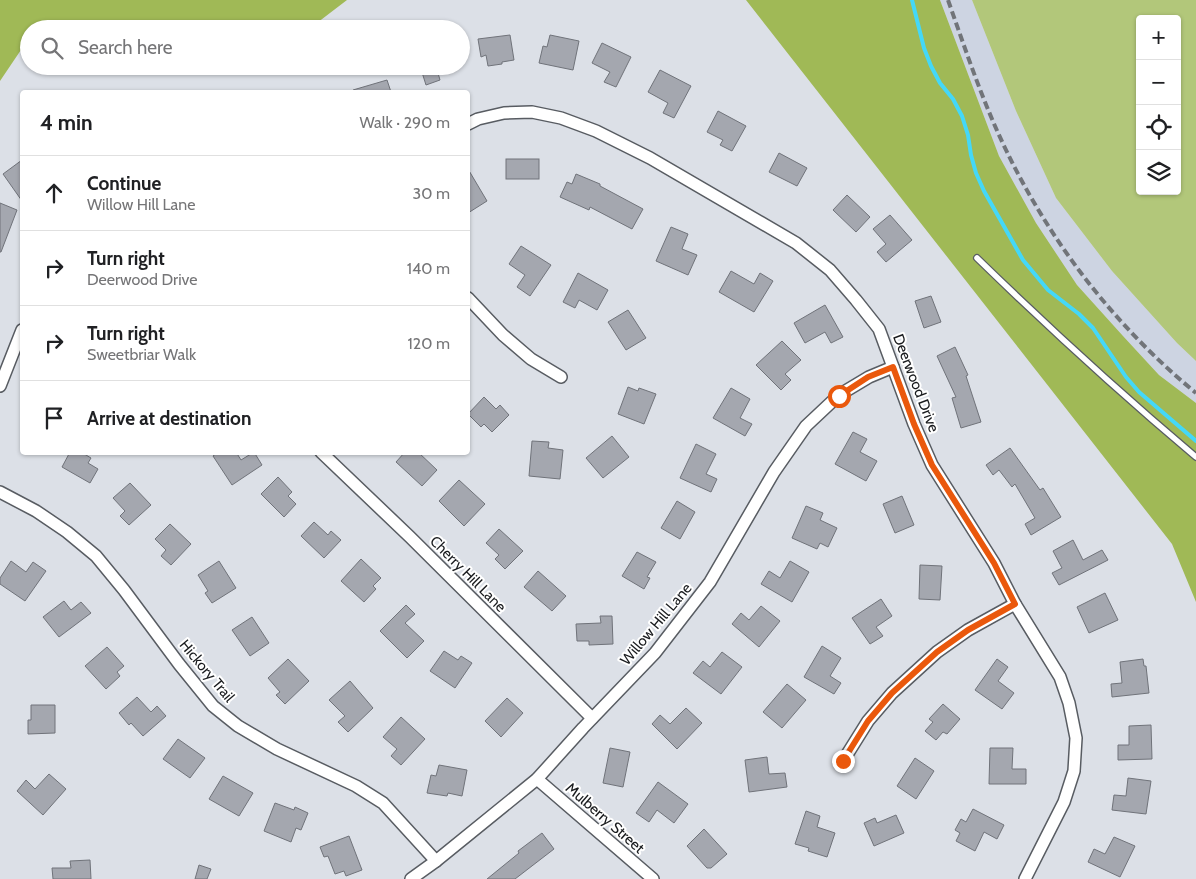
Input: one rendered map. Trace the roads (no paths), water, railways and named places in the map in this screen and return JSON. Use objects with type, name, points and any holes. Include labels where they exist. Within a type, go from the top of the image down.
[{"type":"street","name":"Deerwood Drive","points":[[470,123],[478,119],[504,113],[532,112],[561,118],[596,131],[667,168],[796,243],[830,270],[879,329],[914,424],[932,465],[994,563],[1015,604],[1060,677],[1069,703],[1076,738],[1074,771],[1064,802],[1025,879]]},
{"type":"street","points":[[470,300],[503,335],[531,359],[561,377]]},
{"type":"street","points":[[0,386],[20,335]]},
{"type":"street","name":"Willow Hill Lane","points":[[410,879],[436,861],[537,779],[592,718],[655,653],[710,582],[774,472],[806,426],[839,396],[868,377],[893,367]]},
{"type":"street","name":"Cherry Hill Lane","points":[[324,455],[410,537],[592,718]]},
{"type":"street","name":"Hickory Trail","points":[[0,492],[25,504],[67,532],[96,556],[130,597],[179,664],[213,706],[238,726],[277,749],[356,786],[383,802],[436,861]]},
{"type":"street","points":[[843,761],[868,721],[892,693],[937,652],[968,630],[1015,604]]},
{"type":"street","name":"Mulberry Street","points":[[537,779],[653,879]]},
{"type":"lane","points":[[976,258],[1054,334],[1196,457]]},
{"type":"waterway","points":[[912,0],[924,48],[931,66],[962,116],[976,173],[984,191],[1023,260],[1048,290],[1079,314],[1093,328],[1126,377],[1139,392],[1196,441]]},
{"type":"railway","points":[[948,0],[990,115],[1007,152],[1044,220],[1113,313],[1167,368],[1196,393]]}]
